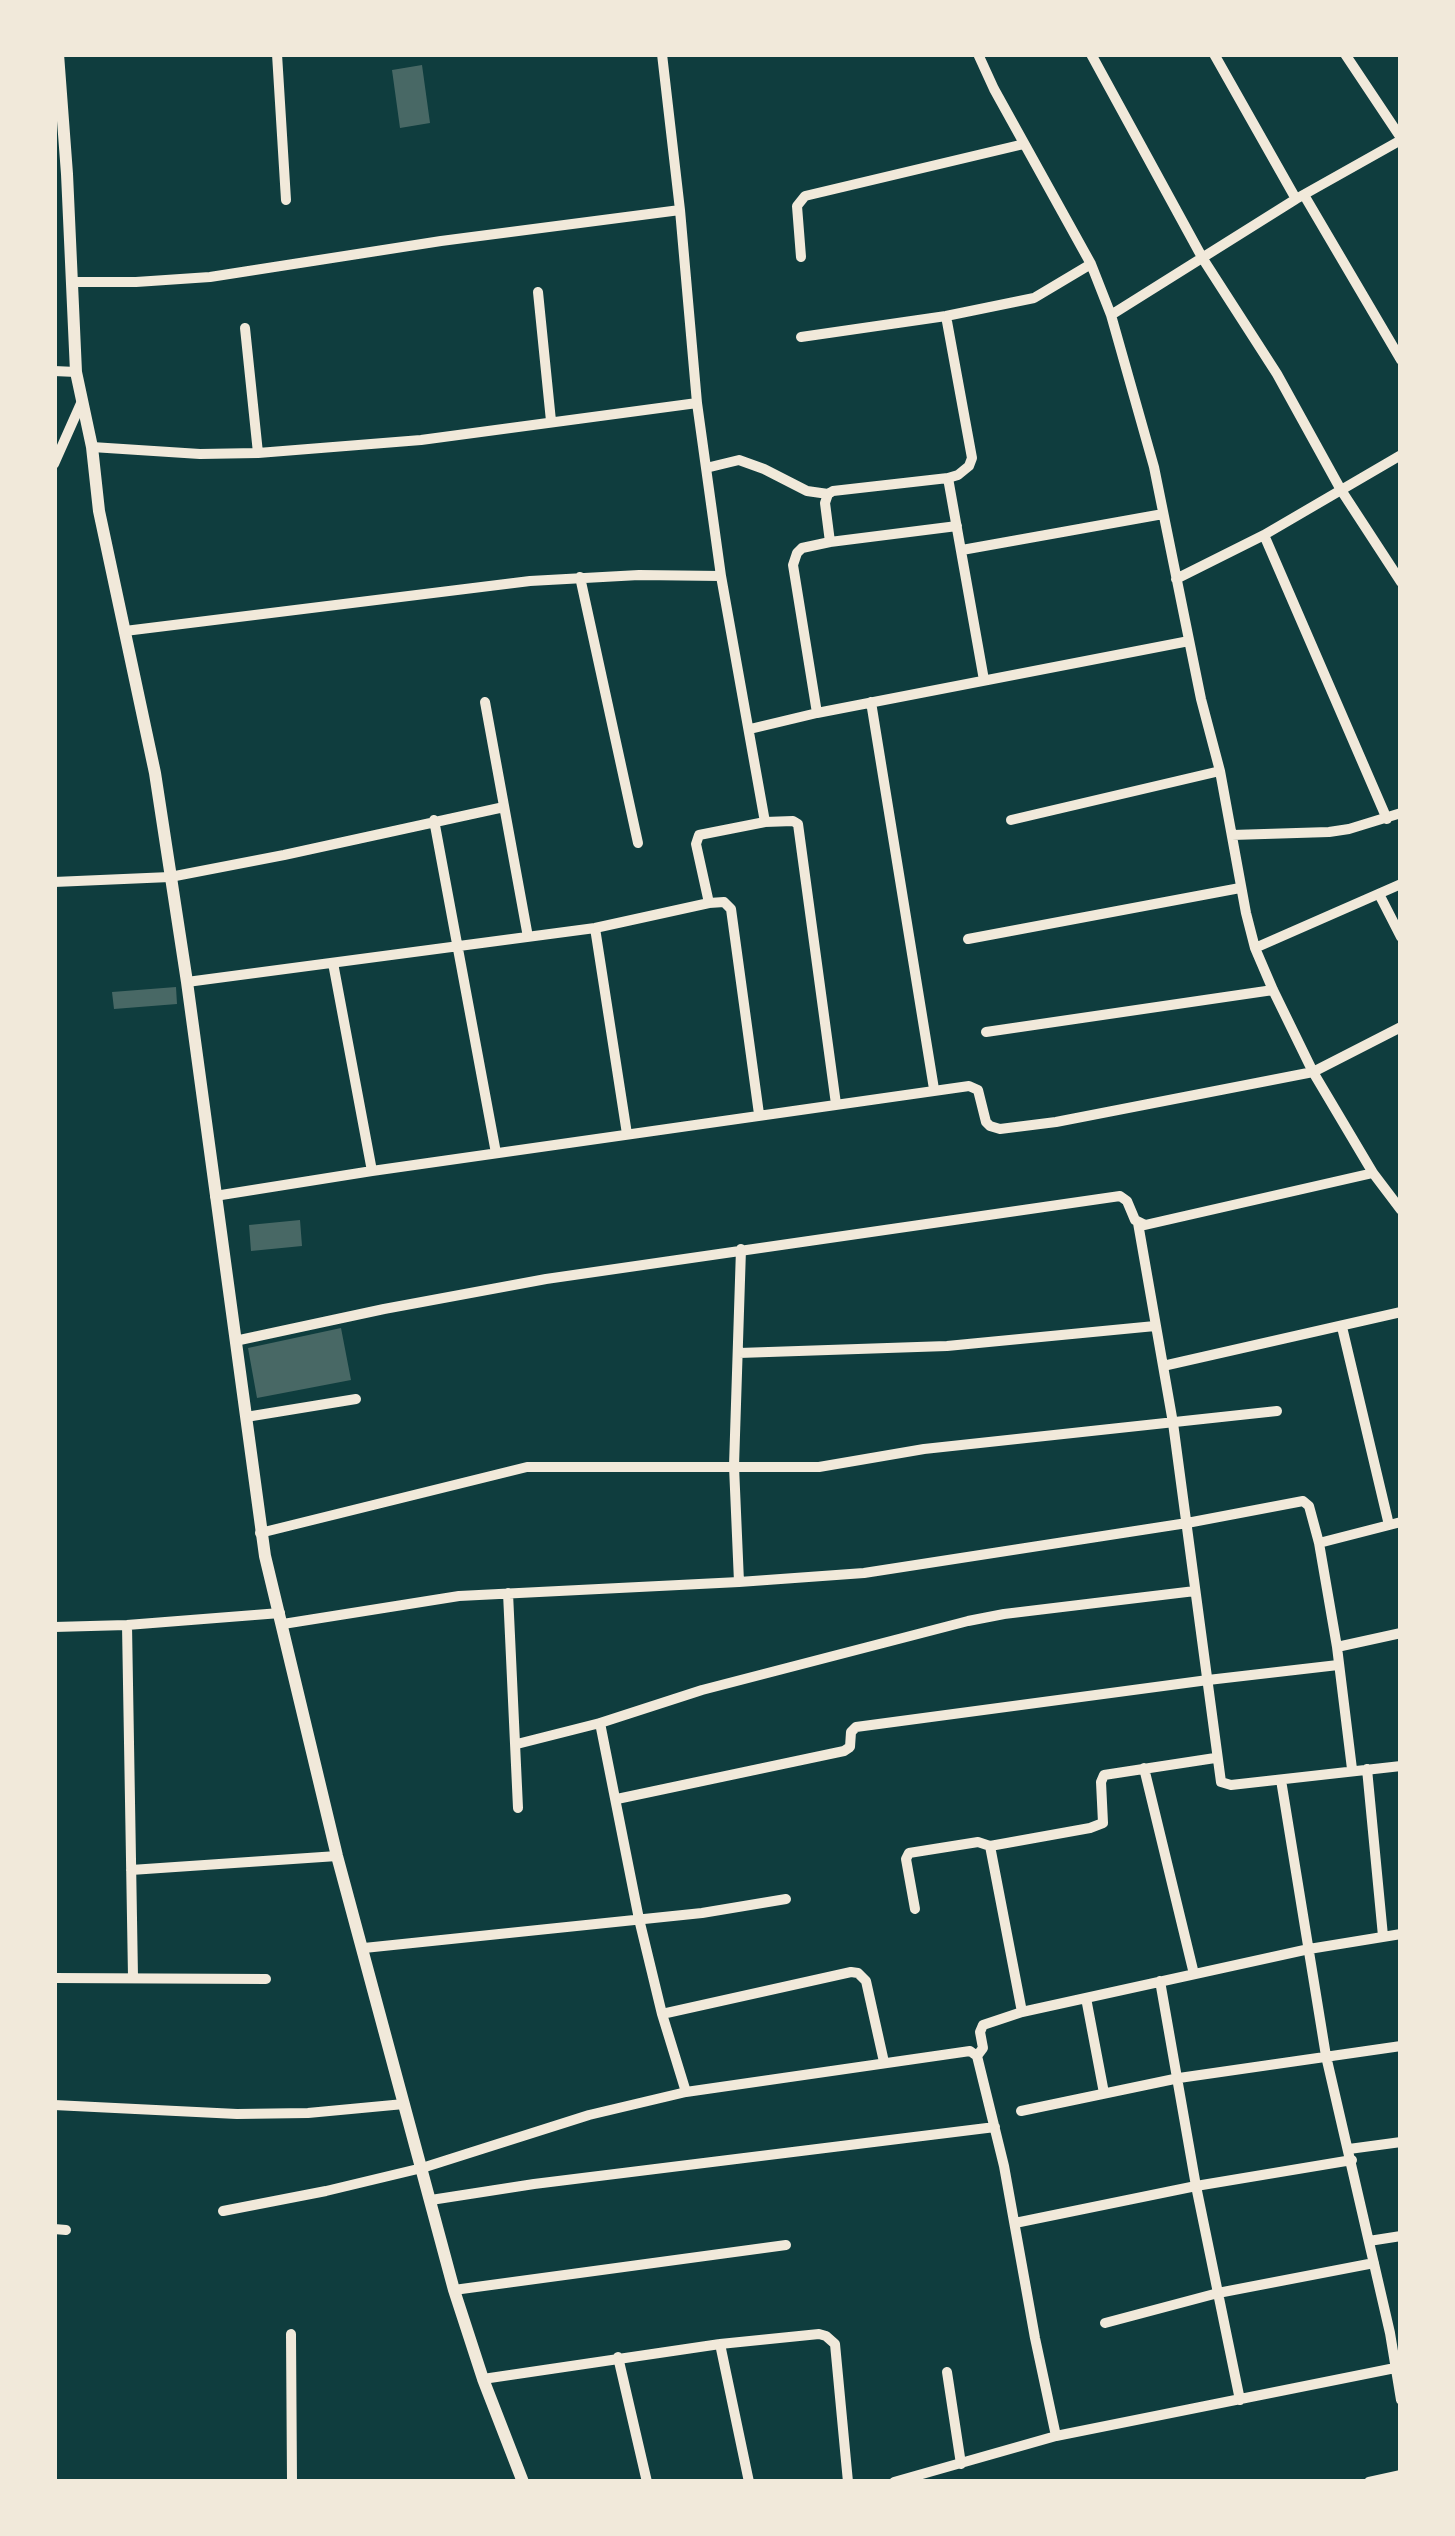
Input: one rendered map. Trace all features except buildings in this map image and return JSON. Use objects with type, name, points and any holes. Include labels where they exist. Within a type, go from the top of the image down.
[{"type":"street","points":[[58,54],[60,174],[73,282],[76,372],[92,447],[99,512],[155,773],[260,1533],[337,1856],[454,2290],[523,2482]]},
{"type":"street","points":[[278,54],[286,200]]},
{"type":"street","points":[[662,54],[697,403],[765,822]]},
{"type":"street","points":[[978,54],[1091,264],[1111,315],[1154,467],[1256,948],[1313,1072],[1373,1173],[1401,1210]]},
{"type":"street","points":[[1091,54],[1203,259],[1401,582]]},
{"type":"street","points":[[1214,54],[1401,361]]},
{"type":"street","points":[[1111,315],[1401,139],[1345,54]]},
{"type":"street","points":[[801,257],[797,206],[805,196],[1024,144]]},
{"type":"street","points":[[73,282],[210,277],[680,210]]},
{"type":"street","points":[[801,338],[1034,298],[1091,264]]},
{"type":"street","points":[[538,292],[551,421]]},
{"type":"street","points":[[830,542],[825,502],[833,491],[947,478],[964,471],[972,458],[946,316]]},
{"type":"street","points":[[245,328],[258,453]]},
{"type":"street","points":[[54,371],[76,372]]},
{"type":"street","points":[[54,464],[83,399]]},
{"type":"street","points":[[92,447],[258,453],[421,440],[697,403]]},
{"type":"street","points":[[1176,578],[1264,535],[1401,455]]},
{"type":"street","points":[[706,468],[739,460],[807,490],[828,494]]},
{"type":"street","points":[[947,478],[985,680]]},
{"type":"street","points":[[962,550],[1163,514]]},
{"type":"street","points":[[817,713],[794,565],[797,553],[830,542],[958,526]]},
{"type":"street","points":[[1264,535],[1388,819]]},
{"type":"street","points":[[125,631],[485,586],[640,574],[722,577]]},
{"type":"street","points":[[580,578],[638,843]]},
{"type":"street","points":[[750,729],[1189,641]]},
{"type":"street","points":[[485,702],[527,937]]},
{"type":"street","points":[[871,702],[934,1089]]},
{"type":"street","points":[[1011,820],[1220,771]]},
{"type":"street","points":[[54,882],[170,877],[504,807]]},
{"type":"street","points":[[1232,835],[1312,834],[1349,829],[1401,813]]},
{"type":"street","points":[[434,820],[496,1153]]},
{"type":"street","points":[[709,903],[696,838],[765,822],[793,821],[800,828],[836,1104]]},
{"type":"street","points":[[1256,948],[1401,884]]},
{"type":"street","points":[[968,939],[1240,888]]},
{"type":"street","points":[[1379,894],[1401,937]]},
{"type":"street","points":[[187,982],[595,928],[727,903],[759,1114]]},
{"type":"street","points":[[595,928],[627,1134]]},
{"type":"street","points":[[333,963],[372,1171]]},
{"type":"street","points":[[986,1032],[1273,990]]},
{"type":"street","points":[[215,1196],[934,1089],[974,1087],[986,1122],[1000,1129],[1056,1122],[1313,1072],[1401,1027]]},
{"type":"street","points":[[1138,1223],[1373,1173]]},
{"type":"street","points":[[235,1341],[448,1296],[1120,1196],[1138,1223],[1173,1423],[1219,1778],[1224,1784],[1401,1766]]},
{"type":"street","points":[[739,1582],[734,1466],[741,1249]]},
{"type":"street","points":[[1163,1366],[1401,1312]]},
{"type":"street","points":[[739,1353],[947,1346],[1155,1326]]},
{"type":"street","points":[[1319,1544],[1395,1524],[1342,1327]]},
{"type":"street","points":[[246,1417],[356,1399]]},
{"type":"street","points":[[260,1533],[527,1467],[819,1467],[924,1449],[1277,1411]]},
{"type":"street","points":[[54,1627],[281,1619],[443,1598],[864,1573],[1303,1501],[1309,1506],[1319,1544],[1352,1769]]},
{"type":"street","points":[[517,1744],[968,1621],[1195,1591]]},
{"type":"street","points":[[508,1593],[518,1808]]},
{"type":"street","points":[[127,1625],[133,1977]]},
{"type":"street","points":[[1336,1647],[1401,1633]]},
{"type":"street","points":[[617,1799],[844,1751],[856,1727],[1338,1665]]},
{"type":"street","points":[[600,1723],[639,1919],[686,2092]]},
{"type":"street","points":[[915,1909],[906,1859],[909,1853],[977,1842],[990,1846],[1099,1826],[1105,1820],[1102,1776],[1215,1758]]},
{"type":"street","points":[[1144,1768],[1194,1973]]},
{"type":"street","points":[[1367,1769],[1383,1936]]},
{"type":"street","points":[[1281,1780],[1326,2056],[1374,2264],[1396,2332],[1395,2368],[1401,2400]]},
{"type":"street","points":[[990,1846],[1022,2012]]},
{"type":"street","points":[[130,1870],[337,1856]]},
{"type":"street","points":[[364,1948],[786,1899]]},
{"type":"street","points":[[977,2056],[983,2048],[982,2025],[1022,2012],[1309,1949],[1401,1934]]},
{"type":"street","points":[[662,2014],[858,1973],[866,1981],[884,2062]]},
{"type":"street","points":[[54,1978],[266,1979]]},
{"type":"street","points":[[1160,1981],[1240,2400]]},
{"type":"street","points":[[1086,1998],[1104,2093]]},
{"type":"street","points":[[1022,2111],[1179,2078],[1401,2046]]},
{"type":"street","points":[[224,2211],[422,2168],[589,2115],[686,2092],[970,2051],[977,2056],[995,2127],[1056,2436]]},
{"type":"street","points":[[54,2105],[237,2114],[404,2104]]},
{"type":"street","points":[[431,2200],[534,2183],[995,2127]]},
{"type":"street","points":[[1015,2223],[1401,2143]]},
{"type":"street","points":[[1369,2241],[1401,2236]]},
{"type":"street","points":[[454,2290],[786,2245]]},
{"type":"street","points":[[1105,2323],[1218,2293],[1374,2264]]},
{"type":"street","points":[[291,2334],[292,2482]]},
{"type":"street","points":[[483,2379],[618,2357],[819,2334],[835,2344],[848,2482]]},
{"type":"street","points":[[719,2344],[749,2482]]},
{"type":"street","points":[[618,2357],[647,2482]]},
{"type":"street","points":[[894,2482],[1056,2436],[1395,2368]]},
{"type":"street","points":[[947,2372],[957,2482]]},
{"type":"street","points":[[1369,2482],[1401,2475]]}]
